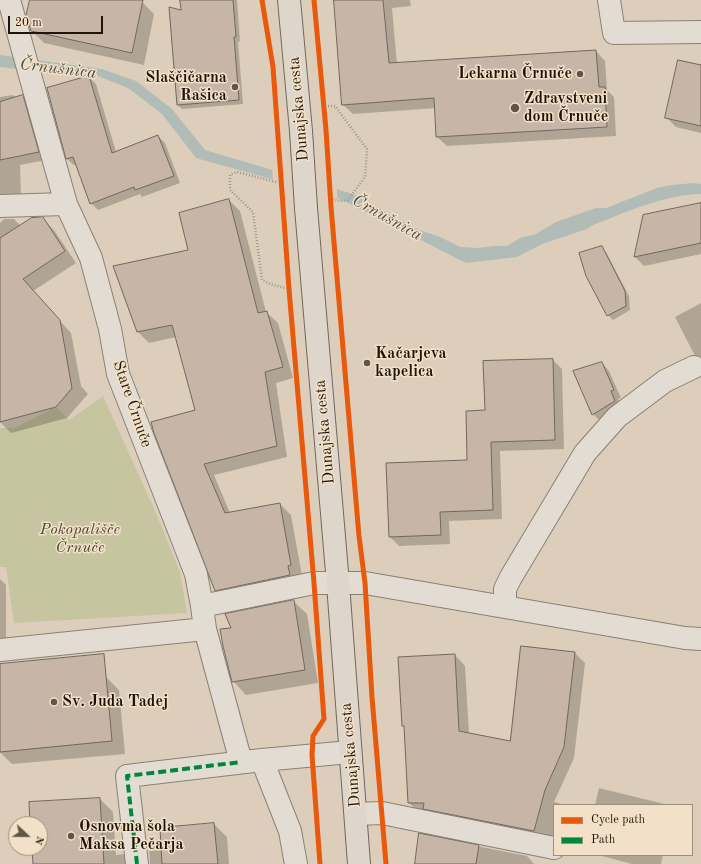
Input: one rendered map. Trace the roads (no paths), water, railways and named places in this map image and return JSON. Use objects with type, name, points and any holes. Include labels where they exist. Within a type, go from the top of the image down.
[{"type":"main road","name":"Dunajska cesta","points":[[289,0],[338,584],[359,864]]},
{"type":"street","points":[[609,0],[614,34],[701,32]]},
{"type":"street","name":"Stare Črnuče","points":[[12,10],[66,204],[91,258],[110,329],[118,374],[196,574],[202,606],[204,629],[241,762]]},
{"type":"street","points":[[0,206],[66,204]]},
{"type":"street","points":[[505,606],[506,589],[511,578],[585,453],[616,417],[665,381],[694,367]]},
{"type":"street","points":[[202,606],[314,583],[365,583],[693,639]]},
{"type":"street","points":[[0,650],[204,629]]},
{"type":"street","points":[[136,864],[127,776],[241,762],[350,752]]},
{"type":"street","points":[[262,760],[290,831],[296,864]]},
{"type":"street","points":[[356,814],[382,813],[553,848]]},
{"type":"water","name":"Črnušnica","points":[[0,55],[102,69],[136,81],[172,109],[205,150],[353,194],[416,229],[440,237],[460,247],[477,248],[507,246],[522,237],[534,235],[556,222],[596,208],[606,208],[657,188],[694,183],[701,184],[701,194],[673,197],[645,205],[591,226],[587,229],[542,244],[517,257],[466,263],[336,197],[196,158],[162,114],[128,88],[95,75],[60,74],[0,67]]},
{"type":"place","name":"Lekarna Črnuče","points":[[580,74]]},
{"type":"place","name":"Slaščičarna Rašica","points":[[235,87]]},
{"type":"place","name":"Zdravstveni dom Črnuče","points":[[515,108]]},
{"type":"place","name":"Kačarjeva kapelica","points":[[367,363]]},
{"type":"place","name":"Sv. Juda Tadej","points":[[54,702]]},
{"type":"place","name":"Osnovma šola Maksa Pečarja","points":[[71,836]]},
{"type":"park label","name":"Pokopališče Črnuče","points":[[80,539]]}]
